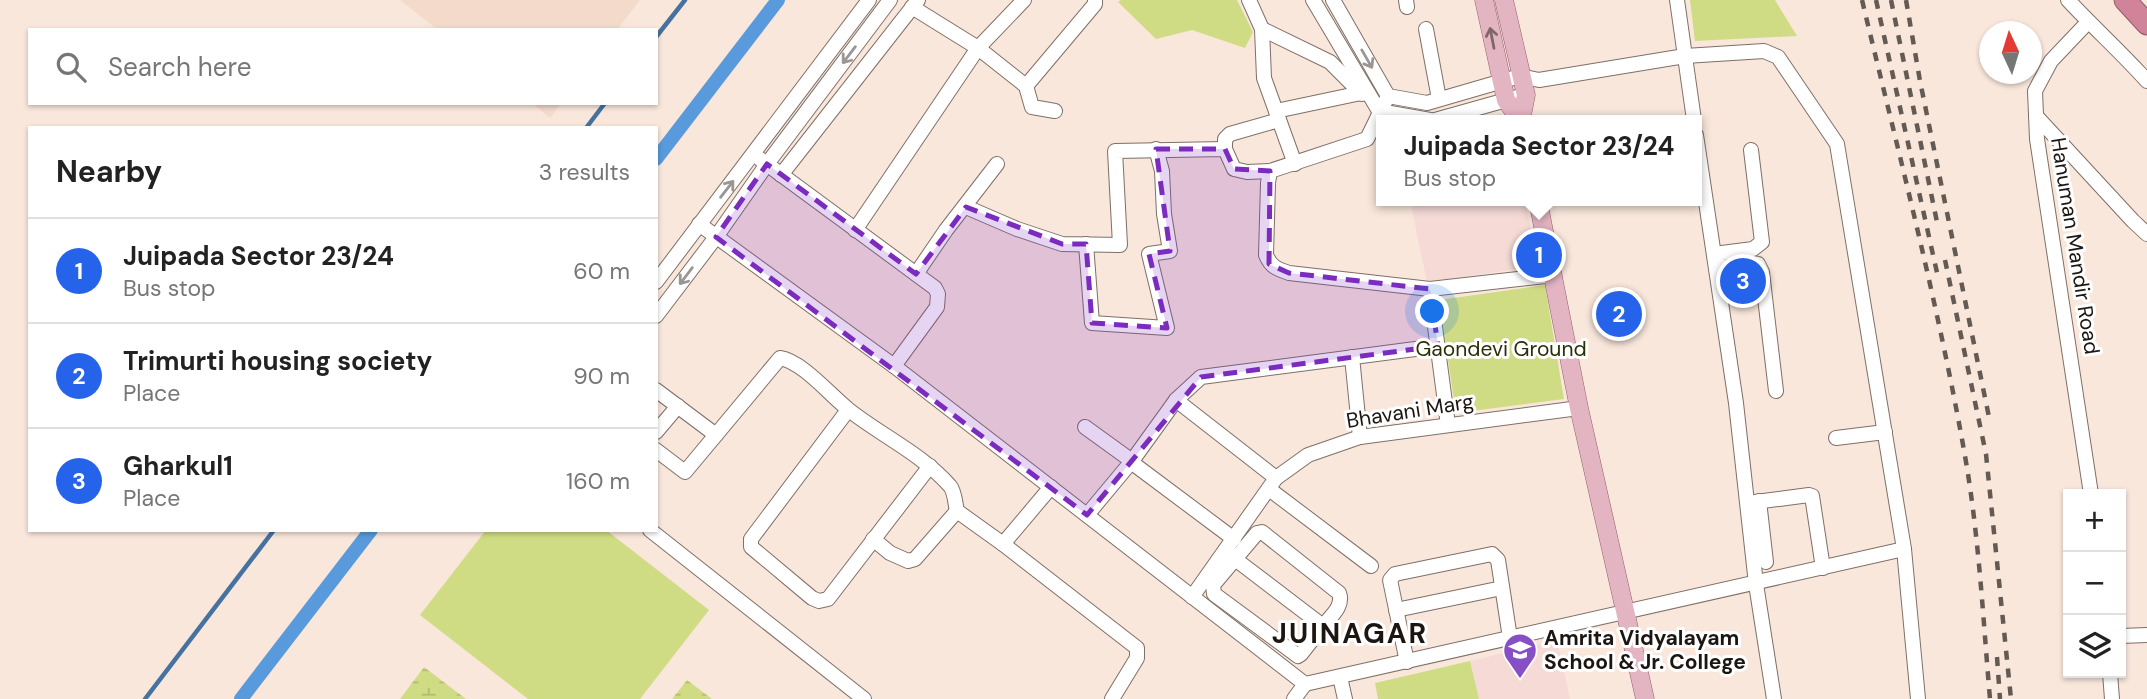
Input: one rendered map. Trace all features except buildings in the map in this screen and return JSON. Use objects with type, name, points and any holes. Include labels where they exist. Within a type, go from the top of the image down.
[{"type":"highway","points":[[2125,0],[2147,24]]},
{"type":"main road","points":[[1484,0],[1506,100],[1517,115]]},
{"type":"main road","points":[[1504,0],[1526,95],[1522,115]]},
{"type":"main road","points":[[1539,206],[1579,408],[1645,699]]},
{"type":"street","points":[[658,279],[869,0]]},
{"type":"street","points":[[658,313],[890,0]]},
{"type":"street","points":[[855,230],[978,48],[1024,0]]},
{"type":"street","points":[[1026,86],[1095,4],[1095,0]]},
{"type":"street","points":[[1248,0],[1262,29],[1264,78],[1294,164]]},
{"type":"street","points":[[1313,0],[1379,111]]},
{"type":"street","points":[[1333,0],[1388,96]]},
{"type":"street","points":[[1677,0],[1693,115]]},
{"type":"street","points":[[2068,0],[2128,59],[2147,82]]},
{"type":"street","points":[[781,175],[915,4],[1026,86],[1032,107],[1055,111]]},
{"type":"street","name":"Hanuman Mandir Road","points":[[2088,22],[2051,61],[2035,91],[2037,139],[2090,489]]},
{"type":"street","points":[[1262,29],[1331,62],[1379,111],[1403,115]]},
{"type":"street","points":[[1426,29],[1439,99]]},
{"type":"street","points":[[1388,96],[1427,103],[1520,76],[1539,80],[1685,56],[1764,51],[1777,57],[1837,144],[1904,549],[1917,699]]},
{"type":"street","points":[[1450,115],[1526,95],[1539,80]]},
{"type":"street","points":[[1361,93],[1278,116],[1230,134],[1224,149],[1234,169],[1247,172],[1270,171],[1367,139],[1376,118]]},
{"type":"street","points":[[1377,115],[1388,96]]},
{"type":"street","points":[[2036,116],[2147,234]]},
{"type":"street","points":[[1086,244],[1093,323],[1167,328],[1149,254],[1170,251],[1164,214],[1162,172],[1156,149]]},
{"type":"street","points":[[965,207],[1062,244],[1120,245],[1115,151],[1224,149]]},
{"type":"street","points":[[1715,261],[1753,249],[1762,242],[1751,150]]},
{"type":"street","points":[[754,154],[935,288],[938,294],[937,307],[894,366]]},
{"type":"street","points":[[916,274],[997,164]]},
{"type":"street","points":[[1270,171],[1266,254],[1269,264],[1276,269],[1289,273],[1430,289],[1554,275]]},
{"type":"street","points":[[1702,175],[1736,403],[1766,562]]},
{"type":"street","points":[[699,225],[894,366],[1306,684]]},
{"type":"street","points":[[1715,261],[1758,264],[1762,271],[1776,391]]},
{"type":"street","points":[[1430,289],[1448,425]]},
{"type":"street","points":[[1087,515],[1132,461],[1176,400],[1201,377],[1437,346]]},
{"type":"street","points":[[1352,357],[1360,437]]},
{"type":"street","points":[[658,452],[685,472],[780,358],[788,359],[848,410],[930,466],[953,489],[957,511],[1137,648],[1137,657],[1112,699]]},
{"type":"street","points":[[658,391],[716,435]]},
{"type":"street","points":[[1176,400],[1371,566]]},
{"type":"street","points":[[658,430],[678,406]]},
{"type":"street","name":"Bhavani Marg","points":[[1192,597],[1231,549],[1273,484],[1308,454],[1360,437],[1579,408]]},
{"type":"street","points":[[848,410],[751,539],[751,547],[812,598],[819,601],[828,599],[838,588],[930,466]]},
{"type":"street","points":[[1085,427],[1132,461],[1323,626]]},
{"type":"street","points":[[1836,438],[1883,432]]},
{"type":"street","points":[[1003,544],[1051,487]]},
{"type":"street","points":[[1753,502],[1812,496],[1822,568]]},
{"type":"street","points":[[1753,502],[1756,584],[1774,699]]},
{"type":"street","points":[[873,539],[890,553],[908,561],[915,559],[957,511]]},
{"type":"street","points":[[653,532],[864,699]]},
{"type":"street","points":[[1262,532],[1339,593],[1339,606],[1323,626],[1298,656],[1214,594],[1213,585],[1231,549],[1262,532]]},
{"type":"street","points":[[1294,699],[1306,684],[1904,549]]},
{"type":"street","points":[[1407,662],[1390,580],[1395,574],[1492,554],[1498,560],[1510,638]]},
{"type":"street","points":[[1396,610],[1502,589]]},
{"type":"street","points":[[2126,636],[2147,635]]},
{"type":"street","points":[[1340,677],[1345,699]]},
{"type":"street","points":[[2110,678],[2112,699]]},
{"type":"highlighted area","points":[[1156,149],[1225,149],[1234,169],[1270,171],[1269,264],[1289,273],[1430,289],[1438,346],[1201,377],[1087,515],[716,237],[767,164],[916,274],[966,207],[1062,244],[1086,244],[1092,323],[1167,328],[1149,254],[1170,251]]},
{"type":"shaded area","points":[[400,0],[640,0],[619,28],[435,28]]},
{"type":"shaded area","points":[[534,105],[560,105],[550,118]]},
{"type":"shaded area","points":[[1411,206],[1526,206],[1539,266],[1427,282]]},
{"type":"shaded area","name":"Amrita Vidyalayam School & Jr. College","points":[[1557,640],[1570,699],[1479,699],[1470,661]]},
{"type":"green space","points":[[1237,0],[1253,32],[1245,48],[1192,30],[1156,39],[1118,2]]},
{"type":"green space","points":[[1690,0],[1775,0],[1797,36],[1695,41]]},
{"type":"green space","name":"Gaondevi Ground","points":[[1545,285],[1564,399],[1456,413],[1439,300]]},
{"type":"green space","points":[[484,532],[609,532],[709,610],[640,699],[528,699],[420,615]]},
{"type":"green space","points":[[1470,661],[1479,699],[1378,699],[1375,683]]},
{"type":"green space","points":[[424,667],[466,699],[400,699]]},
{"type":"green space","points":[[687,680],[712,699],[672,699]]},
{"type":"waterway","points":[[658,34],[685,0]]},
{"type":"waterway","points":[[658,156],[778,0]]},
{"type":"waterway","points":[[588,126],[603,105]]},
{"type":"waterway","points":[[145,699],[272,532]]},
{"type":"waterway","points":[[241,699],[369,532]]},
{"type":"railway","points":[[1862,0],[1930,284],[1965,456],[1977,547],[1990,699]]},
{"type":"railway","points":[[1876,0],[1938,277]]},
{"type":"railway","points":[[1891,0],[1937,222]]},
{"type":"railway","points":[[1906,0],[1990,422]]},
{"type":"railway","points":[[1945,260],[1986,454],[2011,699]]},
{"type":"railway","points":[[1997,657],[2000,699]]},
{"type":"place","name":"Juipada Sector 23/24","points":[[1539,255]]},
{"type":"place","name":"Gharkul1","points":[[1743,281]]},
{"type":"place","name":"Trimurti housing society","points":[[1619,314]]},
{"type":"place","name":"Amrita Vidyalayam School & Jr. College","points":[[1520,680]]},
{"type":"district","name":"JUINAGAR","points":[[1350,633]]}]
